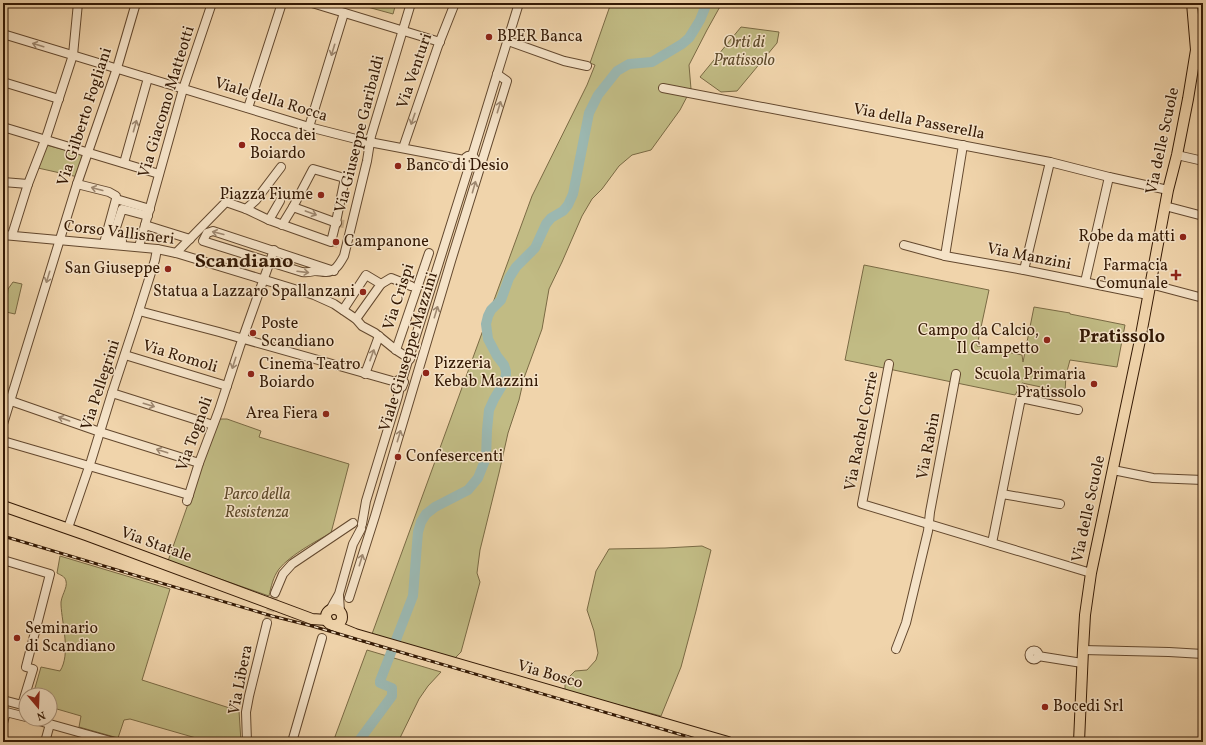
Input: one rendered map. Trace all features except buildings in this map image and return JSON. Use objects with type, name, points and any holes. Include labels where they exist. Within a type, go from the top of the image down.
[{"type":"main road","name":"Via delle Scuole","points":[[1080,742],[1085,615],[1091,573],[1113,470],[1168,190],[1177,155],[1199,50],[1192,3]]},
{"type":"main road","name":"Via Statale","points":[[3,506],[68,528],[312,619],[333,615],[348,632],[362,636]]},
{"type":"main road","name":"Via Bosco","points":[[362,636],[728,742]]},
{"type":"street","points":[[12,235],[28,184],[45,140],[73,55],[78,3]]},
{"type":"street","name":"Via Gilberto Fogliani","points":[[3,424],[87,152],[116,68],[136,3]]},
{"type":"street","name":"Via Giacomo Matteotti","points":[[140,243],[183,89],[212,3]]},
{"type":"street","points":[[248,108],[282,3]]},
{"type":"street","points":[[312,3],[440,42]]},
{"type":"street","name":"Via Giuseppe Garibaldi","points":[[334,270],[342,260],[346,246],[342,224],[362,183],[370,142],[411,3]]},
{"type":"street","name":"Via Venturi","points":[[403,148],[455,3]]},
{"type":"street","points":[[497,74],[519,3]]},
{"type":"street","points":[[309,127],[344,13]]},
{"type":"street","name":"Viale della Rocca","points":[[3,34],[309,127],[466,163]]},
{"type":"street","points":[[508,41],[564,61],[586,66]]},
{"type":"street","name":"Viale Giuseppe Mazzini","points":[[333,615],[354,544],[356,526],[366,501],[398,396],[400,383],[410,359],[466,163],[473,166],[475,163],[475,159],[472,156],[497,74],[507,80],[349,598]]},
{"type":"street","points":[[124,163],[148,78]]},
{"type":"street","points":[[3,82],[59,99]]},
{"type":"street","name":"Via della Passerella","points":[[664,88],[1050,162],[1168,190]]},
{"type":"street","points":[[3,127],[160,174]]},
{"type":"street","points":[[945,256],[963,145]]},
{"type":"street","points":[[1177,155],[1203,161]]},
{"type":"street","points":[[1024,270],[1050,162]]},
{"type":"street","points":[[246,209],[256,200],[281,167]]},
{"type":"street","points":[[282,225],[313,169],[362,183]]},
{"type":"street","points":[[1085,282],[1109,177]]},
{"type":"street","points":[[334,243],[342,224],[349,179]]},
{"type":"street","points":[[3,182],[28,184]]},
{"type":"street","points":[[77,184],[109,192],[149,213]]},
{"type":"street","points":[[104,244],[116,197]]},
{"type":"street","points":[[269,220],[280,201]]},
{"type":"street","points":[[149,213],[122,209],[112,240],[164,245],[178,251],[226,202],[282,225],[346,246]]},
{"type":"street","points":[[1165,206],[1203,216]]},
{"type":"street","points":[[293,207],[342,224]]},
{"type":"street","points":[[145,225],[190,239]]},
{"type":"street","points":[[213,230],[334,270],[327,272],[316,271],[305,273],[203,241],[206,233],[213,230]]},
{"type":"street","name":"Corso Vallisneri","points":[[3,235],[178,251],[314,295],[334,304],[356,319]]},
{"type":"street","name":"Via Manzini","points":[[904,245],[945,256],[1085,282],[1149,290]]},
{"type":"street","name":"Via Pellegrini","points":[[68,528],[125,355],[155,260],[157,249]]},
{"type":"street","name":"Via Tognoli","points":[[89,467],[188,498],[199,463],[220,410],[242,339],[274,250]]},
{"type":"street","name":"Via Crispi","points":[[396,350],[414,287],[429,253]]},
{"type":"street","points":[[342,310],[366,275],[381,284]]},
{"type":"street","points":[[410,359],[379,336],[362,326],[356,319],[381,284],[391,278],[414,287]]},
{"type":"street","points":[[1149,290],[1203,298]]},
{"type":"street","points":[[139,311],[214,330],[400,383]]},
{"type":"street","points":[[365,374],[379,336]]},
{"type":"street","name":"Via Romoli","points":[[125,355],[227,386]]},
{"type":"street","name":"Via Rachel Corrie","points":[[889,364],[862,504],[929,524]]},
{"type":"street","name":"Via Rabin","points":[[896,649],[906,623],[929,524],[956,374]]},
{"type":"street","points":[[992,543],[1021,398],[1024,390]]},
{"type":"street","points":[[112,393],[213,425]]},
{"type":"street","points":[[1021,398],[1078,410]]},
{"type":"street","points":[[11,401],[100,432],[199,463]]},
{"type":"street","points":[[3,441],[89,467]]},
{"type":"street","points":[[1113,470],[1153,478],[1203,480]]},
{"type":"street","points":[[1002,494],[1060,504]]},
{"type":"street","points":[[929,524],[1091,573]]},
{"type":"street","points":[[275,593],[283,574],[292,564],[339,532],[356,526]]},
{"type":"street","points":[[3,560],[50,574],[26,667],[33,669],[22,706],[3,700]]},
{"type":"street","name":"Via Libera","points":[[247,742],[246,712],[267,623]]},
{"type":"street","points":[[292,742],[322,638]]},
{"type":"street","points":[[1083,650],[1203,654]]},
{"type":"street","points":[[1038,656],[1082,664]]},
{"type":"street","points":[[3,723],[6,712],[18,716]]},
{"type":"street","points":[[58,726],[114,742]]},
{"type":"street","points":[[45,742],[49,727]]},
{"type":"green space","points":[[353,3],[396,3],[393,14]]},
{"type":"green space","points":[[611,3],[722,3],[689,65],[691,89],[680,110],[651,150],[632,155],[619,166],[602,189],[592,199],[582,216],[549,289],[542,329],[524,378],[519,400],[508,433],[480,550],[477,573],[480,582],[461,652],[454,659],[372,634],[532,196],[587,85],[595,65],[590,63]]},
{"type":"green space","name":"Orti di Pratissolo","points":[[741,27],[779,32],[777,43],[737,91],[721,92],[700,77]]},
{"type":"green space","points":[[46,145],[85,155],[78,177],[38,168]]},
{"type":"green space","points":[[864,265],[989,290],[977,346],[1022,355],[1023,362],[1034,307],[1125,325],[1117,367],[1070,360],[1066,375],[1065,392],[1022,383],[1015,395],[845,360]]},
{"type":"green space","points":[[13,282],[22,284],[15,314],[6,312],[8,289]]},
{"type":"green space","name":"Parco della Resistenza","points":[[218,419],[227,419],[261,431],[259,437],[349,464],[331,533],[303,549],[283,564],[275,575],[269,596],[168,561]]},
{"type":"green space","points":[[702,546],[711,550],[681,667],[661,716],[565,691],[565,681],[575,671],[587,670],[596,660],[598,653],[594,631],[587,610],[596,571],[609,549]]},
{"type":"green space","points":[[60,556],[170,589],[142,680],[239,711],[241,742],[210,742],[130,719],[124,720],[118,738],[79,727],[81,716],[58,709],[58,687],[35,687],[41,667],[60,671],[65,656],[65,639],[61,602],[66,587],[66,581],[65,578],[57,573]]},
{"type":"green space","points":[[367,650],[441,672],[428,686],[419,699],[398,742],[333,742]]},
{"type":"waterway","points":[[358,742],[392,696],[392,688],[380,683],[380,681],[413,596],[418,532],[421,522],[426,514],[435,507],[468,490],[478,478],[486,458],[489,410],[503,384],[506,375],[504,365],[497,356],[488,339],[486,324],[488,316],[491,310],[501,300],[509,278],[516,267],[535,248],[546,224],[551,218],[563,211],[568,205],[573,194],[589,113],[598,95],[617,71],[629,64],[652,62],[682,44],[689,38],[694,30],[707,3]]},
{"type":"tunnel","points":[[337,223],[344,224]]},
{"type":"tunnel","points":[[331,242],[338,244]]},
{"type":"tunnel","points":[[267,623],[275,593]]},
{"type":"railway","points":[[3,536],[706,742]]},
{"type":"place","name":"BPER Banca","points":[[489,37]]},
{"type":"place","name":"Rocca dei Boiardo","points":[[242,145]]},
{"type":"place","name":"Banco di Desio","points":[[398,166]]},
{"type":"place","name":"Piazza Fiume","points":[[321,195]]},
{"type":"place","name":"Robe da matti","points":[[1183,237]]},
{"type":"place","name":"Campanone","points":[[336,242]]},
{"type":"place","name":"San Giuseppe","points":[[168,269]]},
{"type":"place","name":"Farmacia Comunale","points":[[1176,275]]},
{"type":"place","name":"Statua a Lazzaro Spallanzani","points":[[363,292]]},
{"type":"place","name":"Poste Scandiano","points":[[253,333]]},
{"type":"place","name":"Campo da Calcio, Il Campetto","points":[[1047,340]]},
{"type":"place","name":"Pizzeria Kebab Mazzini","points":[[426,373]]},
{"type":"place","name":"Cinema Teatro Boiardo","points":[[251,374]]},
{"type":"place","name":"Scuola Primaria Pratissolo","points":[[1094,384]]},
{"type":"place","name":"Area Fiera","points":[[326,414]]},
{"type":"place","name":"Confesercenti","points":[[398,457]]},
{"type":"place","name":"Seminario di Scandiano","points":[[17,638]]},
{"type":"place","name":"Bocedi Srl","points":[[1045,707]]},
{"type":"district","name":"Scandiano","points":[[244,262]]},
{"type":"district","name":"Pratissolo","points":[[1122,337]]}]
